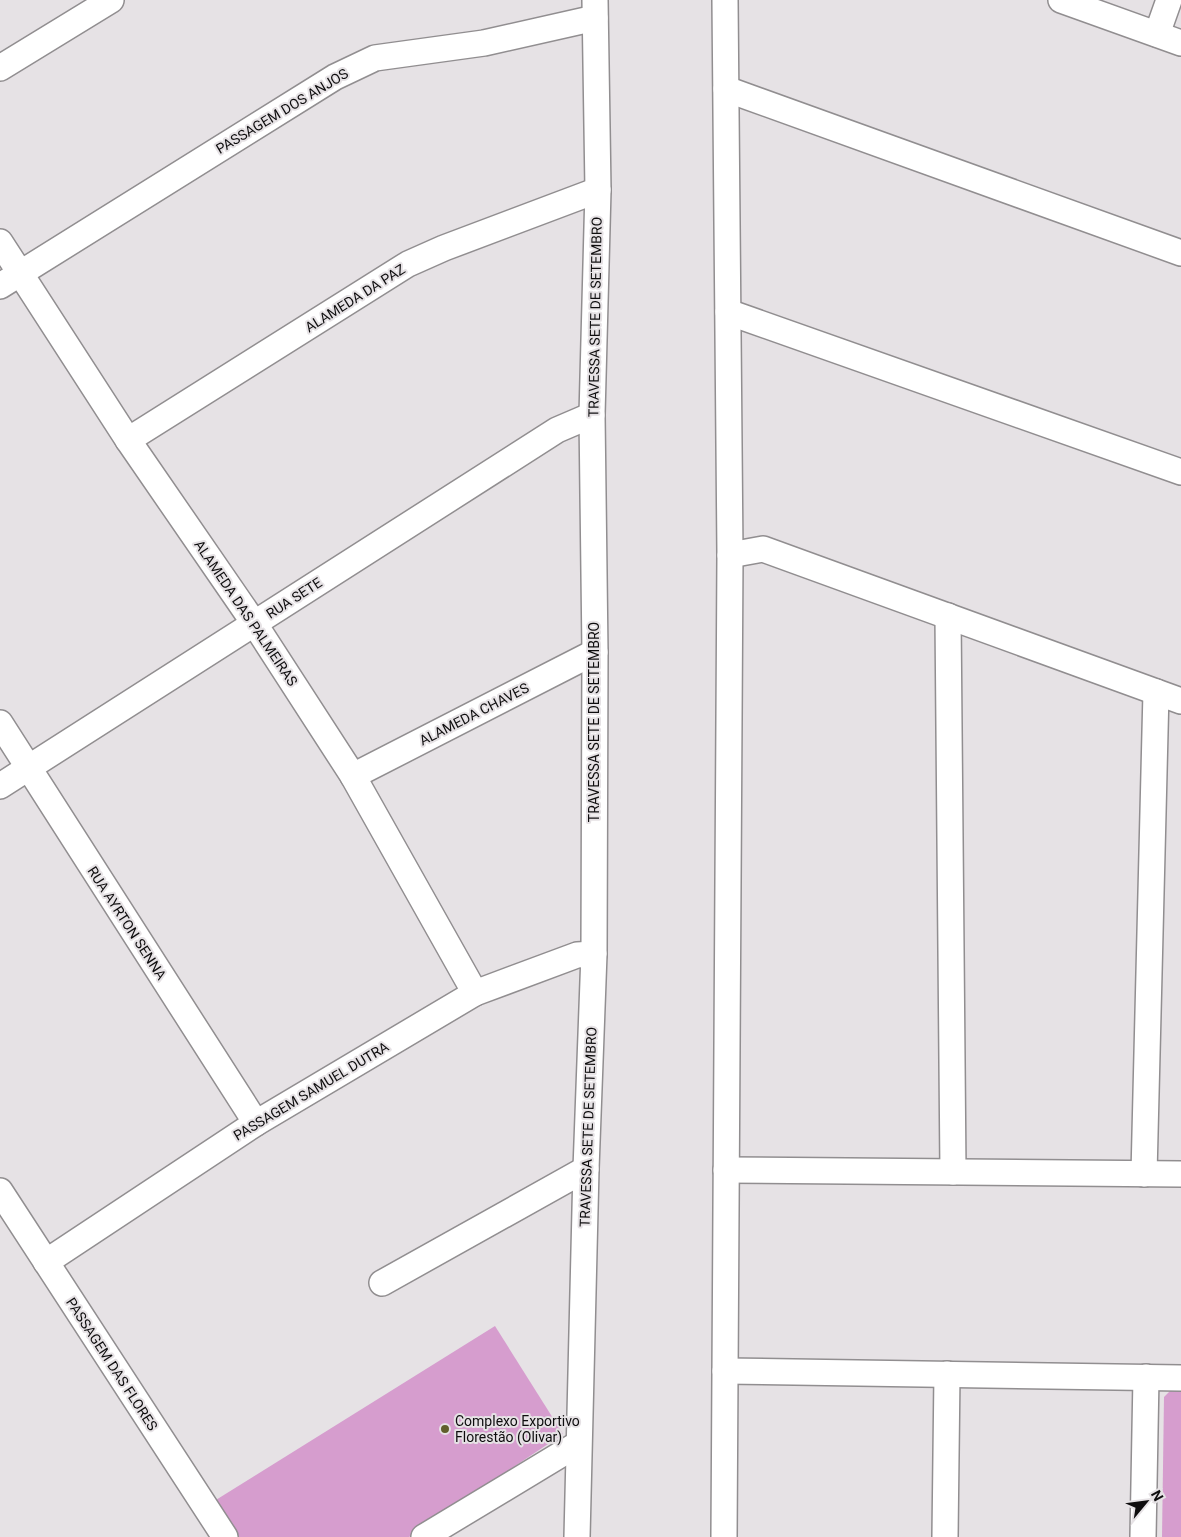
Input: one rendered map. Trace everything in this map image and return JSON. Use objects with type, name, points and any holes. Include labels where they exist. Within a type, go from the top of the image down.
[{"type":"street","points":[[0,68],[112,0]]},
{"type":"street","points":[[724,1537],[730,555],[726,0]]},
{"type":"street","points":[[1061,0],[1181,43]]},
{"type":"street","points":[[1157,34],[1169,0]]},
{"type":"street","name":"TRAVESSA SETE DE SETEMBRO","points":[[577,1537],[586,1169],[594,954],[595,652],[592,415],[598,190],[595,9]]},
{"type":"street","name":"PASSAGEM DOS ANJOS","points":[[10,279],[335,77],[375,58],[484,43],[595,9]]},
{"type":"street","points":[[726,89],[1181,253]]},
{"type":"street","name":"ALAMEDA DA PAZ","points":[[128,440],[408,264],[444,248],[598,190]]},
{"type":"street","name":"ALAMEDA DAS PALMEIRAS","points":[[0,242],[10,279],[128,440],[254,623],[353,776],[475,993]]},
{"type":"street","points":[[728,312],[1181,472]]},
{"type":"street","name":"RUA SETE","points":[[0,786],[557,430],[592,415]]},
{"type":"street","points":[[730,555],[763,549],[1181,701]]},
{"type":"street","points":[[948,616],[953,1172]]},
{"type":"street","name":"ALAMEDA CHAVES","points":[[353,776],[595,652]]},
{"type":"street","points":[[1144,1174],[1156,692]]},
{"type":"street","name":"RUA AYRTON SENNA","points":[[0,723],[256,1123]]},
{"type":"street","name":"PASSAGEM SAMUEL DUTRA","points":[[46,1262],[256,1123],[475,993],[577,955],[594,954]]},
{"type":"street","points":[[382,1283],[586,1169]]},
{"type":"street","points":[[726,1170],[1181,1174]]},
{"type":"street","name":"PASSAGEM DAS FLORES","points":[[0,1190],[225,1537]]},
{"type":"street","points":[[725,1371],[1181,1378]]},
{"type":"street","points":[[945,1537],[947,1374]]},
{"type":"street","points":[[1143,1537],[1146,1377]]},
{"type":"street","points":[[424,1537],[578,1444]]},
{"type":"shaded area","name":"Complexo Exportivo Florestão (Olivar)","points":[[495,1326],[563,1434],[409,1537],[231,1537],[211,1503]]},
{"type":"shaded area","points":[[1173,1388],[1181,1389],[1181,1537],[1162,1537],[1164,1397]]},
{"type":"place","name":"Complexo Exportivo Florestão (Olivar)","points":[[445,1429]]}]
